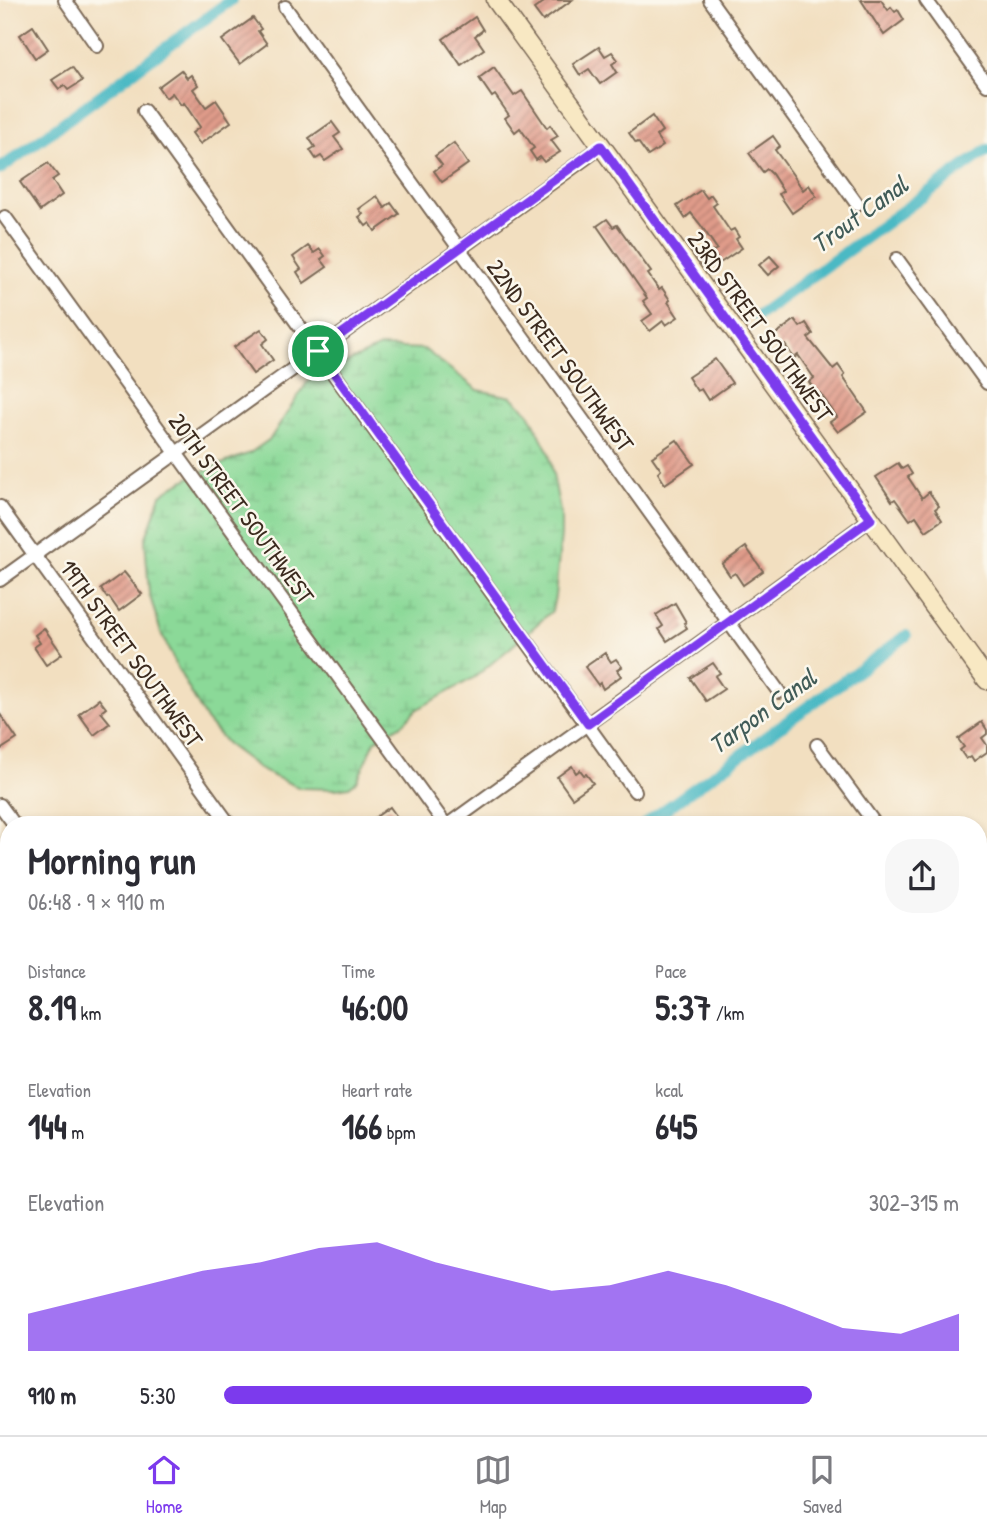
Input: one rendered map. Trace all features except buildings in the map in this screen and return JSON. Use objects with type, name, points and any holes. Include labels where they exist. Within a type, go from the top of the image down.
[{"type":"street","points":[[65,0],[97,46]]},
{"type":"street","name":"23RD STREET SOUTHWEST","points":[[496,0],[987,680]]},
{"type":"street","points":[[710,0],[857,204]]},
{"type":"street","points":[[926,0],[987,85]]},
{"type":"street","name":"22ND STREET SOUTHWEST","points":[[285,7],[779,692]]},
{"type":"street","points":[[144,111],[635,791]]},
{"type":"street","points":[[0,580],[601,146]]},
{"type":"street","name":"20TH STREET SOUTHWEST","points":[[5,217],[441,816]]},
{"type":"street","points":[[897,259],[987,383]]},
{"type":"street","name":"19TH STREET SOUTHWEST","points":[[0,507],[223,816]]},
{"type":"street","points":[[458,816],[871,519]]},
{"type":"street","points":[[817,745],[869,816]]},
{"type":"green space","points":[[380,347],[424,349],[478,390],[512,397],[529,413],[549,453],[561,516],[555,596],[552,611],[475,677],[416,710],[403,724],[375,741],[357,781],[349,787],[336,789],[300,788],[264,772],[229,746],[206,720],[161,633],[149,593],[145,540],[161,495],[196,474],[250,453],[270,439],[308,381]]},
{"type":"waterway","points":[[0,169],[231,0]]},
{"type":"waterway","name":"Trout Canal","points":[[757,316],[987,150]]},
{"type":"waterway","name":"Tarpon Canal","points":[[656,816],[906,636]]},
{"type":"route","points":[[601,146],[871,519],[588,724],[318,351],[601,146]]}]
